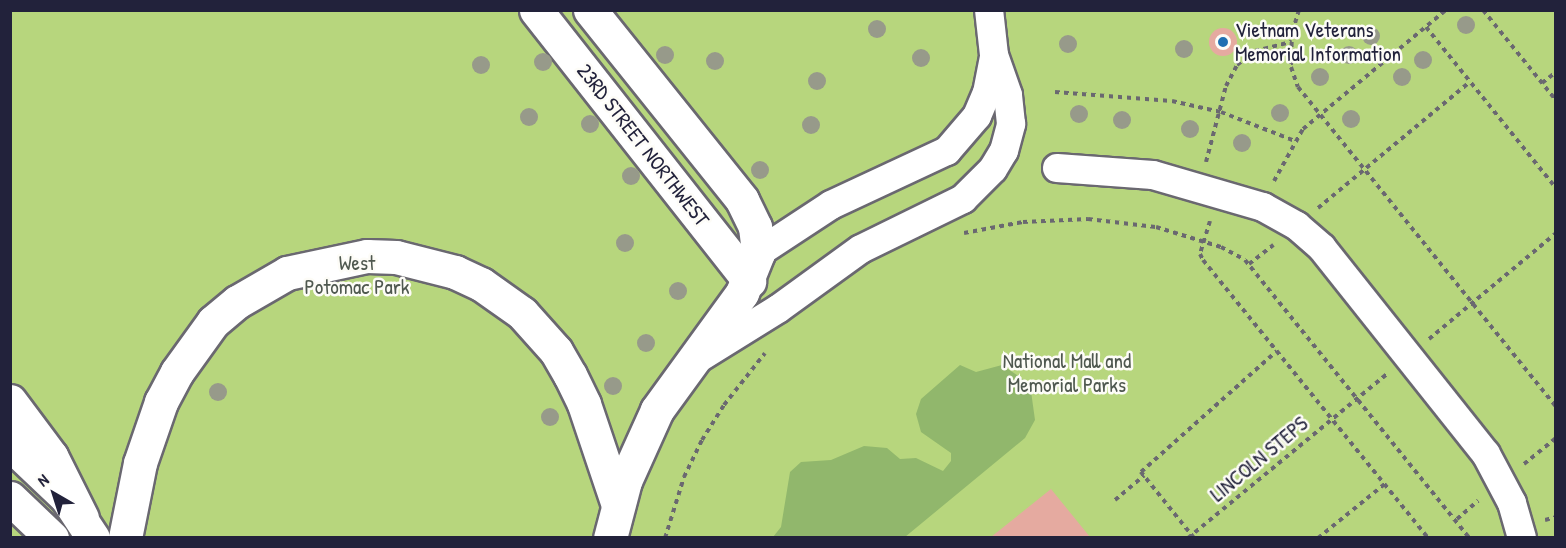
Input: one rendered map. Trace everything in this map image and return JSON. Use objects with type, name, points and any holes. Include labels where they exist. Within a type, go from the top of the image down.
[{"type":"main road","name":"23RD STREET NORTHWEST","points":[[536,10],[753,267]]},
{"type":"main road","name":"23RD STREET NORTHWEST","points":[[590,10],[742,200],[754,227],[753,267]]},
{"type":"main road","points":[[125,537],[140,463],[161,402],[177,372],[213,322],[237,302],[287,273],[366,256],[396,257],[455,272],[481,285],[528,319],[570,375],[584,404],[618,505]]},
{"type":"main road","points":[[610,537],[618,505],[645,433],[685,367],[753,267]]},
{"type":"main road","points":[[10,401],[51,456],[88,528]]},
{"type":"main road","points":[[10,444],[40,470],[88,528]]},
{"type":"main road","points":[[10,498],[51,537]]},
{"type":"street","points":[[685,367],[778,309],[843,261],[897,230],[948,208],[976,187],[1000,160],[1010,136],[1008,95],[994,55],[988,10]]},
{"type":"street","points":[[753,267],[831,206],[947,151],[977,116],[987,93],[994,55]]},
{"type":"street","points":[[1057,168],[1123,171],[1209,189],[1263,207],[1297,226],[1322,248],[1486,454],[1512,502],[1522,537]]},
{"type":"path","points":[[1299,10],[1292,42],[1291,67],[1298,87],[1556,407]]},
{"type":"path","points":[[1263,207],[1295,141],[1319,114],[1446,10]]},
{"type":"path","points":[[1484,10],[1556,100]]},
{"type":"path","points":[[1426,27],[1556,188]]},
{"type":"path","points":[[1292,42],[1255,51],[1237,65],[1226,86],[1209,189],[1203,260],[1333,417],[1428,537]]},
{"type":"path","points":[[1542,83],[1556,72]]},
{"type":"path","points":[[1365,170],[1470,82]]},
{"type":"path","points":[[1055,92],[1172,101],[1221,112],[1295,141]]},
{"type":"path","points":[[953,236],[1023,222],[1088,219],[1155,227],[1203,241],[1245,260],[1469,537]]},
{"type":"path","points":[[1482,295],[1556,233]]},
{"type":"path","points":[[665,537],[684,477],[702,440],[723,405],[768,350]]},
{"type":"path","points":[[1191,537],[1141,472],[1277,351]]},
{"type":"path","name":"LINCOLN STEPS","points":[[1191,537],[1350,404]]},
{"type":"path","points":[[1115,500],[1144,476]]},
{"type":"path","points":[[1318,537],[1386,483]]},
{"type":"green space","name":"West Potomac Park","points":[[10,11],[1555,11],[1555,537],[11,537]]},
{"type":"green space","points":[[960,365],[976,372],[1002,365],[1030,384],[1035,420],[1025,438],[905,537],[773,537],[781,527],[790,472],[801,462],[831,460],[864,446],[887,448],[900,459],[916,458],[943,471],[951,461],[951,453],[921,432],[916,414],[921,399]]},
{"type":"building","name":"Vietnam Veterans Memorial Information","points":[[1223,28],[1233,32],[1237,42],[1233,52],[1223,56],[1213,52],[1209,42],[1213,32]]},
{"type":"building","points":[[1051,489],[1090,537],[991,537]]},
{"type":"place","name":"Vietnam Veterans Memorial Information","points":[[1223,42]]},
{"type":"park label","name":"National Mall and Memorial Parks","points":[[1067,373]]}]
